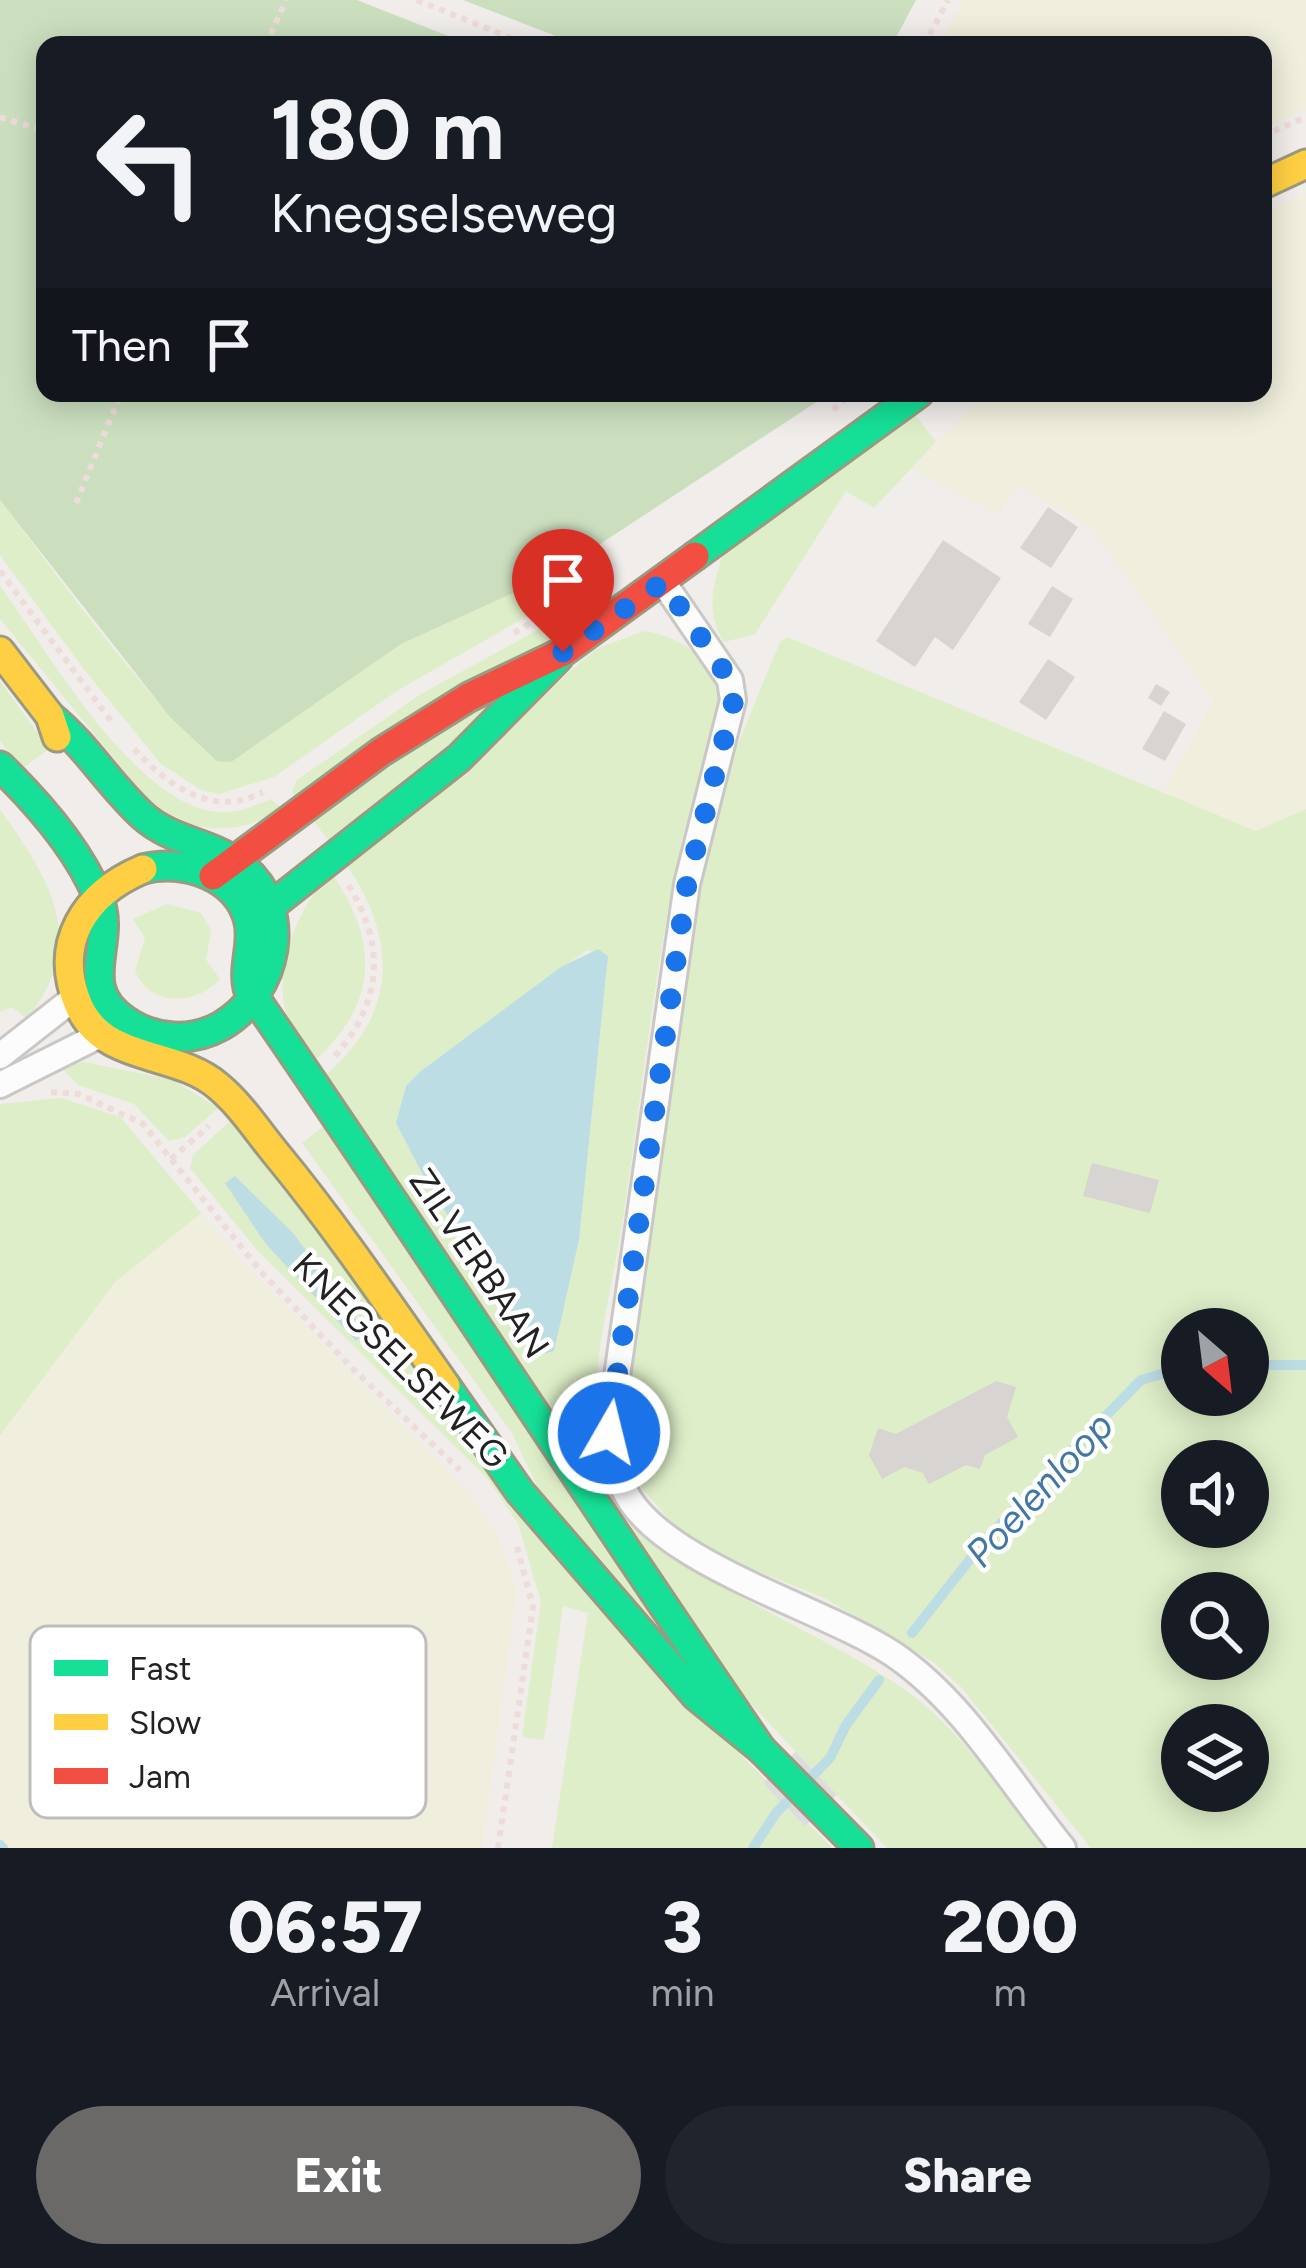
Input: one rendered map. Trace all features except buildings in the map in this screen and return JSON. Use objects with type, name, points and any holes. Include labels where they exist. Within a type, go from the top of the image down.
[{"type":"main road","points":[[1272,180],[1306,164]]},
{"type":"main road","points":[[126,1021],[100,1035],[74,998],[68,965],[88,902],[121,874],[154,864],[224,867],[426,723],[508,674],[563,652],[907,402]]},
{"type":"main road","points":[[0,651],[50,716],[80,737],[148,821],[224,867],[271,906],[273,962],[256,999],[235,1019],[200,1036],[161,1036],[126,1021],[97,984],[96,949],[103,920],[0,794]]},
{"type":"main road","points":[[271,906],[434,776],[536,687],[563,652]]},
{"type":"main road","points":[[50,716],[62,750],[154,864]]},
{"type":"main road","points":[[0,766],[42,812],[88,902]]},
{"type":"main road","points":[[224,867],[228,887],[250,920],[244,977],[256,999]]},
{"type":"main road","name":"ZILVERBAAN","points":[[256,999],[465,1301],[592,1503],[770,1759]]},
{"type":"main road","name":"ZILVERBAAN","points":[[100,1035],[133,1055],[189,1066],[226,1094],[279,1161],[304,1183],[520,1492],[696,1696],[770,1759],[859,1848]]},
{"type":"main road","name":"ZILVERBAAN","points":[[200,1036],[228,1063],[294,1150],[304,1183]]},
{"type":"street","points":[[663,582],[730,680],[734,700],[687,884],[609,1433],[623,1488],[640,1513],[683,1551],[893,1654],[949,1702],[1063,1848]]},
{"type":"street","points":[[0,1056],[74,998]]},
{"type":"street","points":[[0,1085],[100,1035]]},
{"type":"path","points":[[270,36],[286,0]]},
{"type":"path","points":[[417,0],[505,36]]},
{"type":"path","points":[[929,36],[948,0]]},
{"type":"path","points":[[0,117],[36,128]]},
{"type":"path","points":[[1272,132],[1306,117]]},
{"type":"path","points":[[76,503],[117,402]]},
{"type":"path","points":[[0,571],[124,739],[150,766],[207,802],[250,799],[277,785]]},
{"type":"path","name":"KNEGSELSEWEG","points":[[79,1094],[123,1111],[171,1159],[278,1289],[471,1480]]},
{"type":"path","points":[[498,1848],[533,1607],[514,1540]]},
{"type":"green space","points":[[0,0],[357,0],[448,36],[36,36],[36,402],[816,402],[553,575],[401,644],[231,762],[217,761],[170,717],[0,500]]},
{"type":"green space","points":[[463,0],[916,0],[897,36],[556,36]]},
{"type":"green space","points":[[964,0],[1306,0],[1306,109],[1272,125],[1272,36],[944,36]]},
{"type":"green space","points":[[1306,193],[1306,809],[1257,831],[1161,796],[1213,701],[1092,527],[1018,486],[999,515],[912,469],[976,402],[1272,402],[1272,209]]},
{"type":"green space","points":[[914,413],[936,442],[874,508],[846,491],[755,634],[724,642],[713,600],[722,557]]},
{"type":"green space","points":[[0,500],[147,689],[209,751],[230,762],[401,644],[553,575],[568,593],[398,690],[274,777],[219,794],[201,790],[161,764],[86,672],[0,555]]},
{"type":"green space","points":[[0,586],[95,720],[154,782],[185,802],[217,812],[238,811],[271,799],[283,809],[249,824],[218,828],[203,827],[154,807],[0,619]]},
{"type":"green space","points":[[580,607],[588,617],[297,799],[292,792],[297,780],[421,694]]},
{"type":"green space","points":[[644,631],[668,637],[708,667],[718,690],[719,708],[718,727],[672,887],[600,1347],[596,1425],[609,1475],[638,1518],[678,1555],[727,1588],[882,1674],[923,1704],[973,1755],[1048,1848],[887,1848],[734,1686],[323,1077],[366,1027],[383,974],[374,918],[343,860],[598,648]],"holes":[[[587,950],[608,956],[579,1240],[554,1350],[526,1340],[429,1187],[396,1123],[406,1086],[421,1071]]]},
{"type":"green space","points":[[787,637],[1256,831],[1306,809],[1306,1848],[1091,1848],[961,1687],[933,1662],[826,1599],[689,1543],[642,1488],[618,1414],[709,833],[729,766],[780,642]]},
{"type":"green space","points":[[0,681],[49,749],[21,769],[0,740]]},
{"type":"green space","points":[[487,705],[489,711],[330,843],[311,817],[382,764]]},
{"type":"green space","points":[[0,809],[34,860],[56,910],[56,962],[46,990],[27,1019],[12,1007],[0,1012]]},
{"type":"green space","points":[[330,871],[358,923],[365,972],[350,1018],[312,1063],[286,1012],[283,974],[300,919]]},
{"type":"green space","points":[[167,904],[201,913],[211,930],[206,960],[220,979],[186,998],[152,991],[135,971],[145,938],[133,919]]},
{"type":"green space","points":[[84,1062],[173,1080],[218,1108],[185,1137],[169,1141],[134,1104],[78,1085],[62,1068]]},
{"type":"green space","points":[[61,1098],[120,1117],[201,1213],[115,1282],[0,1435],[0,1104]]},
{"type":"green space","points":[[230,1121],[691,1704],[832,1848],[552,1848],[588,1613],[563,1606],[544,1740],[522,1737],[541,1602],[518,1523],[487,1478],[257,1250],[190,1168],[193,1155]]},
{"type":"green space","points":[[327,1124],[717,1695],[545,1503],[512,1433],[302,1143]]},
{"type":"green space","points":[[201,1213],[240,1259],[465,1489],[497,1534],[517,1590],[482,1848],[0,1848],[0,1435],[115,1282]]},
{"type":"water","points":[[598,949],[608,956],[579,1240],[554,1351],[539,1355],[429,1187],[396,1123],[406,1086],[421,1071],[561,967]]},
{"type":"water","points":[[235,1176],[294,1234],[366,1333],[356,1341],[265,1243],[225,1183]]},
{"type":"pier","points":[[796,1752],[837,1795],[805,1826],[763,1783]]},
{"type":"waterway","name":"Poelenloop","points":[[1269,1365],[1306,1365]]},
{"type":"waterway","name":"Poelenloop","points":[[912,1633],[986,1539],[1141,1380],[1161,1374]]},
{"type":"waterway","name":"Poelenloop","points":[[753,1848],[776,1813],[830,1758],[846,1725],[879,1680]]},
{"type":"waterway","name":"Poelenloop","points":[[0,1845],[3,1848]]},
{"type":"traffic: fast","points":[[695,556],[907,402]]},
{"type":"traffic: fast","points":[[271,906],[459,758],[558,658]]},
{"type":"traffic: fast","points":[[0,766],[55,827],[98,897],[103,914],[99,978],[110,1007],[137,1027],[173,1037],[209,1031],[240,1011],[256,993],[273,949],[274,926],[258,883],[228,857],[154,825],[50,716]]},
{"type":"traffic: fast","points":[[143,869],[192,869],[234,893],[249,922],[248,988],[761,1749]]},
{"type":"traffic: fast","points":[[446,1386],[520,1492],[696,1696],[761,1749],[859,1848]]},
{"type":"traffic: slow","points":[[1272,180],[1306,164]]},
{"type":"traffic: slow","points":[[0,651],[50,716],[57,737]]},
{"type":"traffic: slow","points":[[143,869],[104,892],[79,924],[69,962],[79,1006],[105,1037],[201,1075],[235,1102],[322,1212],[446,1386]]},
{"type":"traffic: jam","points":[[213,876],[381,752],[469,697],[563,652],[695,556]]},
{"type":"route","points":[[563,652],[663,582],[712,650],[730,680],[734,700],[687,884],[609,1433]]}]
